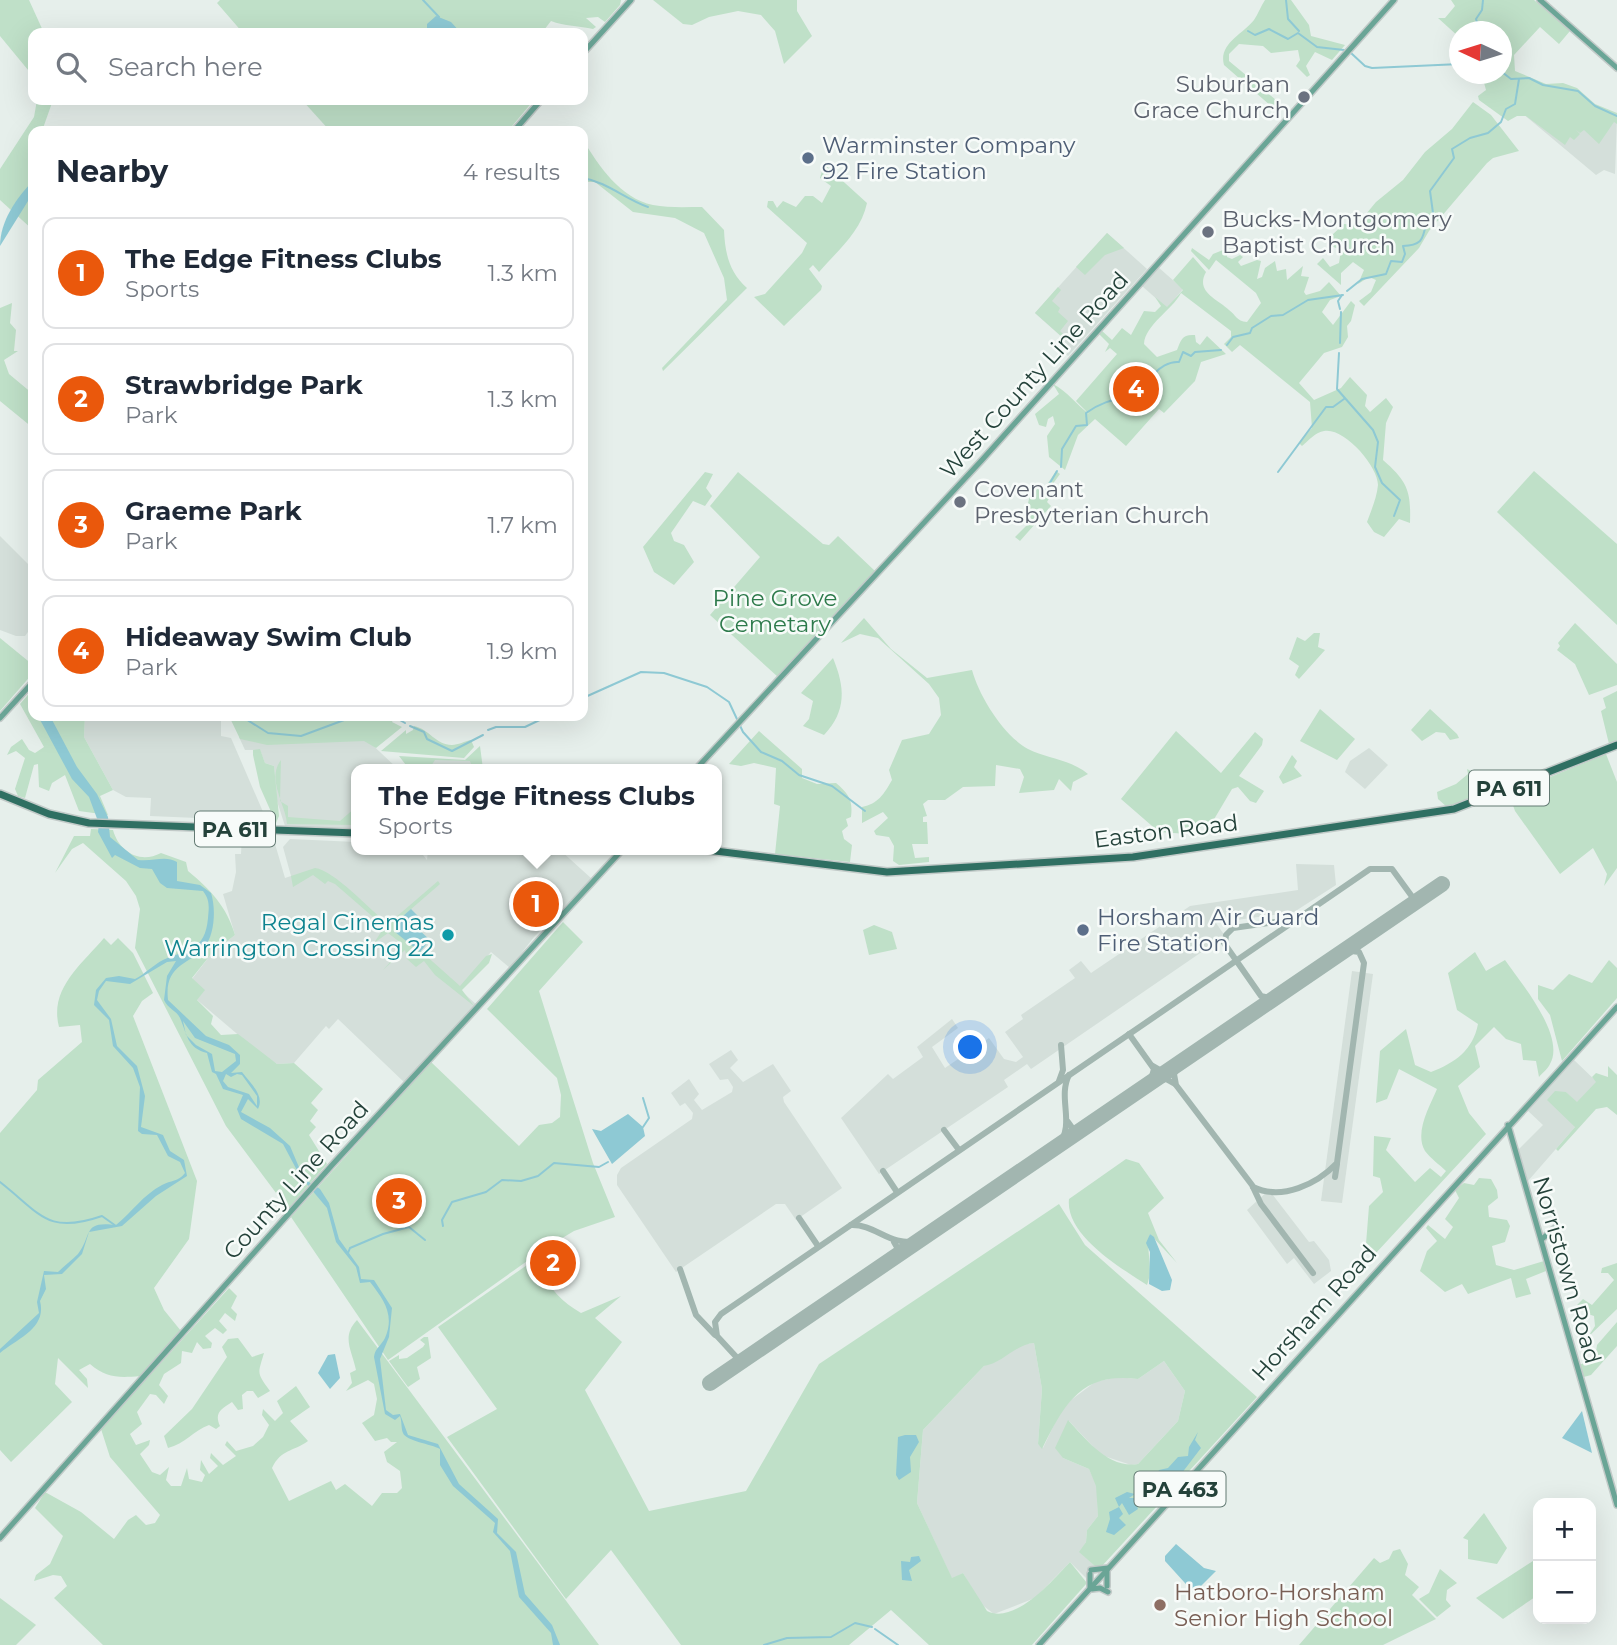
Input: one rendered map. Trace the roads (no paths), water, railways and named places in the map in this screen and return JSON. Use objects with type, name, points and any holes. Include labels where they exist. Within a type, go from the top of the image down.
[{"type":"highway","name":"Easton Road","points":[[722,852],[887,872],[1133,858],[1454,809],[1617,745]]},
{"type":"highway","name":"PA 611","points":[[0,794],[50,814],[96,824],[351,833]]},
{"type":"main road","points":[[588,47],[631,0]]},
{"type":"main road","name":"West County Line Road","points":[[701,764],[975,468],[1394,0]]},
{"type":"main road","points":[[1540,0],[1617,68]]},
{"type":"main road","points":[[518,126],[537,105]]},
{"type":"main road","points":[[0,718],[28,687]]},
{"type":"main road","name":"County Line Road","points":[[0,1538],[312,1187],[617,855]]},
{"type":"main road","name":"Horsham Road","points":[[1039,1645],[1617,1007]]},
{"type":"main road","name":"Norristown Road","points":[[1508,1125],[1617,1505]]},
{"type":"main road","points":[[1536,1222],[1542,1228],[1555,1228],[1542,1236],[1542,1245]]},
{"type":"main road","points":[[1110,1566],[1105,1577],[1108,1589],[1100,1587],[1089,1590],[1090,1572],[1101,1571],[1110,1566]]},
{"type":"water","points":[[436,16],[451,22],[456,28],[427,28],[427,24]]},
{"type":"water","points":[[28,187],[28,201],[0,246],[10,211]]},
{"type":"water","points":[[41,721],[53,721],[77,767],[97,794],[108,817],[110,837],[138,860],[168,859],[177,862],[177,881],[200,885],[211,893],[214,914],[208,943],[173,973],[168,988],[168,1000],[206,1036],[229,1045],[240,1055],[240,1064],[231,1073],[242,1072],[256,1089],[260,1099],[258,1109],[248,1099],[241,1112],[270,1128],[290,1146],[304,1179],[320,1189],[329,1203],[339,1239],[359,1267],[361,1279],[374,1280],[392,1308],[389,1337],[380,1359],[386,1410],[393,1415],[400,1414],[408,1435],[438,1444],[459,1484],[498,1519],[497,1533],[516,1552],[525,1594],[552,1625],[560,1645],[553,1645],[551,1633],[519,1597],[510,1551],[493,1532],[495,1523],[453,1486],[440,1465],[440,1449],[405,1436],[400,1416],[395,1420],[385,1414],[374,1357],[388,1330],[388,1315],[384,1302],[370,1282],[360,1283],[356,1267],[336,1242],[327,1208],[300,1176],[283,1144],[241,1119],[237,1109],[243,1095],[223,1089],[216,1074],[212,1072],[207,1053],[195,1048],[187,1036],[212,1054],[215,1071],[222,1072],[236,1061],[235,1054],[195,1038],[183,1021],[185,1032],[178,1015],[164,1000],[167,976],[176,961],[167,962],[130,984],[106,981],[97,1000],[111,1019],[117,1046],[137,1066],[145,1096],[141,1127],[163,1135],[170,1151],[184,1160],[187,1176],[156,1196],[122,1226],[89,1232],[98,1225],[116,1225],[149,1194],[185,1173],[180,1162],[168,1156],[157,1135],[142,1134],[138,1131],[140,1087],[133,1068],[113,1046],[109,1020],[94,1005],[96,990],[106,978],[119,976],[135,979],[163,960],[193,948],[203,937],[209,907],[203,891],[167,888],[160,883],[152,869],[140,868],[115,855],[112,858],[98,832],[99,824],[89,797],[72,779]],"holes":[[[226,1074],[231,1077],[242,1075],[257,1096],[257,1106],[249,1094],[228,1087],[223,1081]]]},
{"type":"water","points":[[411,909],[420,918],[417,928],[430,940],[420,952],[395,932],[395,923]]},
{"type":"water","points":[[628,1114],[643,1127],[645,1136],[612,1164],[592,1129],[601,1131]]},
{"type":"water","points":[[89,1233],[82,1254],[62,1274],[44,1275],[46,1289],[40,1301],[41,1310],[35,1325],[0,1353],[0,1349],[39,1313],[37,1302],[44,1271],[58,1272],[78,1254]]},
{"type":"water","points":[[1150,1234],[1154,1237],[1172,1280],[1170,1290],[1162,1291],[1149,1284],[1150,1252],[1146,1243]]},
{"type":"water","points":[[335,1354],[340,1378],[330,1389],[318,1373],[328,1355]]},
{"type":"water","points":[[1582,1411],[1592,1453],[1562,1438]]},
{"type":"water","points":[[1198,1432],[1195,1440],[1201,1448],[1175,1482],[1169,1483],[1165,1475],[1151,1484],[1159,1470],[1168,1468],[1178,1457],[1188,1456],[1189,1447]]},
{"type":"water","points":[[916,1435],[919,1442],[910,1457],[911,1472],[899,1480],[896,1475],[898,1437]]},
{"type":"water","points":[[1127,1492],[1135,1494],[1129,1498],[1134,1498],[1138,1509],[1129,1515],[1122,1503],[1119,1507],[1115,1498]]},
{"type":"water","points":[[1119,1507],[1123,1514],[1119,1518],[1126,1525],[1114,1535],[1106,1532],[1109,1512]]},
{"type":"water","points":[[1176,1544],[1204,1568],[1216,1571],[1194,1593],[1165,1561],[1165,1556]]},
{"type":"water","points":[[919,1556],[921,1561],[909,1570],[912,1581],[902,1580],[901,1561],[910,1562],[911,1557]]},
{"type":"waterway","points":[[423,0],[439,17]]},
{"type":"waterway","points":[[1286,0],[1288,19],[1299,31]]},
{"type":"waterway","points":[[1477,21],[1483,0]]},
{"type":"waterway","points":[[1248,31],[1255,35],[1269,29],[1288,39],[1298,33],[1317,47],[1344,50]]},
{"type":"waterway","points":[[1351,53],[1365,66],[1372,68],[1449,64]]},
{"type":"waterway","points":[[1512,79],[1529,78],[1543,85],[1578,91],[1595,106],[1617,116]]},
{"type":"waterway","points":[[1347,291],[1362,279],[1386,274],[1391,261],[1402,262],[1405,254],[1403,246],[1418,243],[1433,213],[1430,191],[1454,158],[1452,149],[1470,138],[1488,133],[1501,122],[1506,109],[1515,104],[1519,79]]},
{"type":"waterway","points":[[588,179],[648,207]]},
{"type":"waterway","points":[[1340,309],[1338,301],[1342,295]]},
{"type":"waterway","points":[[1227,345],[1233,337],[1250,333],[1252,328],[1271,316],[1283,315],[1308,300],[1343,295]]},
{"type":"waterway","points":[[1340,343],[1341,312]]},
{"type":"waterway","points":[[1061,467],[1062,449],[1076,426],[1087,425],[1086,413],[1106,402],[1127,397],[1142,379],[1154,374],[1161,367],[1179,362],[1183,352],[1191,356],[1195,352],[1221,350]]},
{"type":"waterway","points":[[1339,353],[1337,389],[1373,430],[1378,442],[1375,467],[1382,483],[1400,500],[1394,516]]},
{"type":"waterway","points":[[1278,472],[1326,407],[1333,407],[1344,399]]},
{"type":"waterway","points":[[1044,493],[1057,471]]},
{"type":"waterway","points":[[588,696],[641,672],[664,673],[707,687],[729,702],[743,732],[761,752],[782,761],[799,775],[832,786],[865,811]]},
{"type":"waterway","points":[[249,721],[268,733],[301,736],[342,721]]},
{"type":"waterway","points":[[488,730],[496,727],[525,727],[538,721]]},
{"type":"waterway","points":[[410,726],[424,732],[427,739],[452,751],[483,735]]},
{"type":"waterway","points":[[643,1098],[649,1118],[643,1127]]},
{"type":"waterway","points":[[443,1226],[442,1220],[452,1202],[486,1192],[502,1180],[521,1181],[538,1176],[554,1163],[599,1167],[608,1162]]},
{"type":"waterway","points":[[0,1182],[36,1212],[56,1222],[69,1223],[102,1216],[116,1226]]},
{"type":"waterway","points":[[348,1253],[350,1248],[383,1234],[409,1227],[425,1240]]},
{"type":"waterway","points":[[764,1645],[787,1638],[831,1637],[855,1623],[872,1627]]},
{"type":"waterway","points":[[875,1629],[898,1645]]},
{"type":"place","name":"Suburban Grace Church","points":[[1304,97]]},
{"type":"place","name":"Warminster Company 92 Fire Station","points":[[808,158]]},
{"type":"place","name":"Bucks-Montgomery Baptist Church","points":[[1208,232]]},
{"type":"place","name":"Hideaway Swim Club","points":[[1136,389]]},
{"type":"place","name":"Covenant Presbyterian Church","points":[[960,502]]},
{"type":"place","name":"The Edge Fitness Clubs","points":[[536,904]]},
{"type":"place","name":"Horsham Air Guard Fire Station","points":[[1083,930]]},
{"type":"place","name":"Regal Cinemas Warrington Crossing 22","points":[[448,935]]},
{"type":"place","name":"Graeme Park","points":[[399,1201]]},
{"type":"place","name":"Strawbridge Park","points":[[553,1263]]},
{"type":"place","name":"Hatboro-Horsham Senior High School","points":[[1160,1605]]},
{"type":"park label","name":"Pine Grove Cemetary","points":[[775,611]]}]
